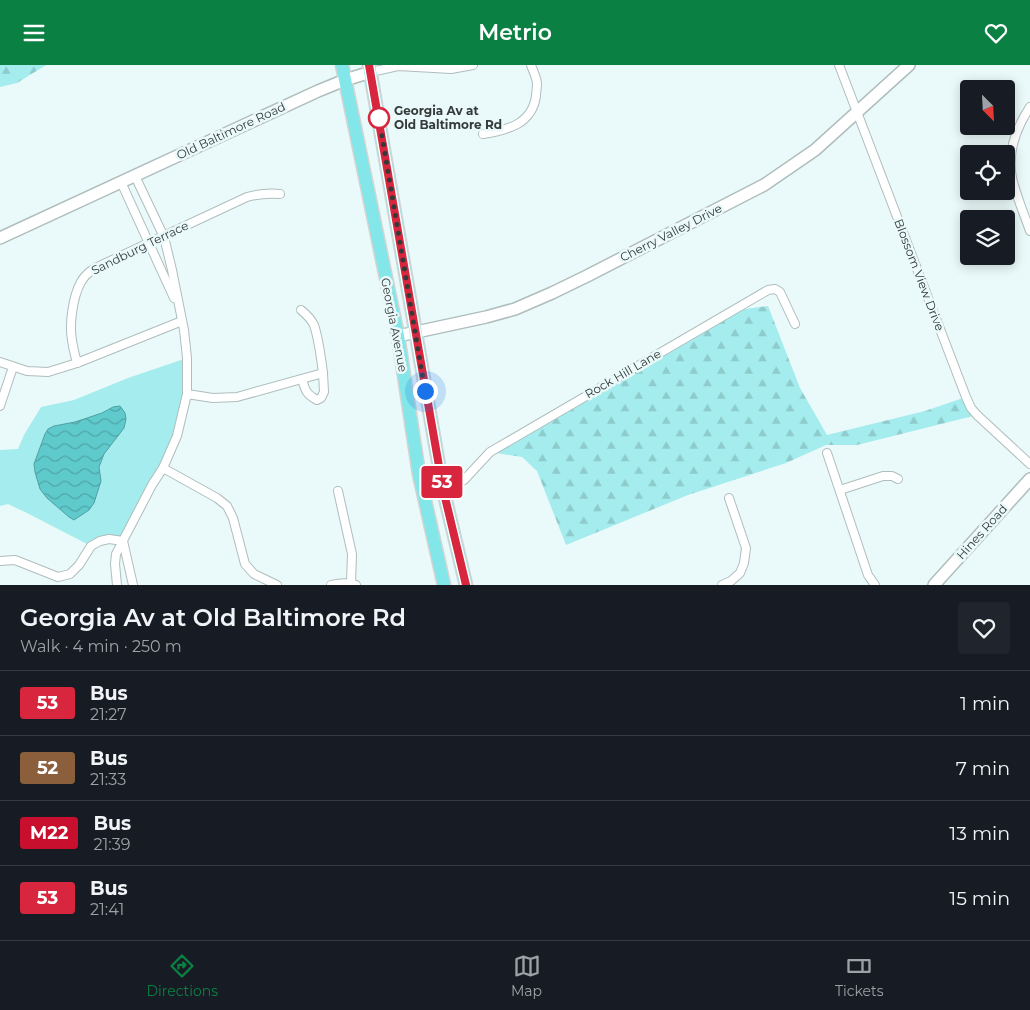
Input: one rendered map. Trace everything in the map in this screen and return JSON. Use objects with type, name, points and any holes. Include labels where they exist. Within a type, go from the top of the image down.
[{"type":"main road","name":"Georgia Avenue","points":[[342,65],[398,336],[419,474],[444,585]]},
{"type":"main road","name":"Georgia Avenue","points":[[370,68],[443,489],[466,585]]},
{"type":"street","name":"Old Baltimore Road","points":[[0,238],[370,68],[451,69],[473,65]]},
{"type":"street","points":[[483,134],[500,131],[516,125],[526,117],[534,105],[537,83],[531,65]]},
{"type":"street","name":"Blossom View Drive","points":[[839,65],[971,408],[1030,464]]},
{"type":"street","name":"Cherry Valley Drive","points":[[398,336],[515,309],[587,277],[764,185],[815,150],[909,65]]},
{"type":"street","points":[[1030,107],[1022,119],[1013,143],[1010,164],[1012,179],[1030,231]]},
{"type":"street","points":[[117,585],[116,554],[152,485],[164,468],[177,436],[187,393],[187,358],[172,270],[164,237],[135,175]]},
{"type":"street","points":[[121,182],[178,305]]},
{"type":"street","name":"Sandburg Terrace","points":[[77,363],[70,327],[75,299],[81,281],[86,275],[95,268],[247,197],[269,193],[280,194]]},
{"type":"street","name":"Rock Hill Lane","points":[[443,489],[464,479],[490,452],[768,290],[775,289],[780,292],[795,324]]},
{"type":"street","points":[[301,310],[310,318],[321,355],[324,392],[321,398],[316,400],[310,396],[306,392],[302,379]]},
{"type":"street","points":[[0,362],[27,371],[48,372],[77,363],[182,321]]},
{"type":"street","points":[[0,407],[13,367]]},
{"type":"street","points":[[187,393],[213,398],[237,397],[323,373]]},
{"type":"street","points":[[827,453],[868,575],[875,585]]},
{"type":"street","points":[[164,468],[217,498],[227,507],[233,518],[245,564],[254,574],[277,585]]},
{"type":"street","points":[[840,490],[884,476],[892,476],[898,479]]},
{"type":"street","name":"Hines Road","points":[[934,585],[1030,479]]},
{"type":"street","points":[[331,585],[353,584],[352,554],[338,491]]},
{"type":"street","points":[[722,585],[731,581],[740,573],[744,563],[746,548],[728,498]]},
{"type":"street","points":[[0,561],[15,560],[58,577],[70,574],[79,565],[91,546],[100,541],[109,539],[123,541]]},
{"type":"street","points":[[123,541],[133,585]]},
{"type":"green space","points":[[0,65],[46,65],[17,83],[0,87]]},
{"type":"green space","points":[[768,306],[800,388],[827,435],[925,411],[966,397],[977,415],[857,445],[826,445],[786,463],[688,495],[566,545],[537,471],[522,457],[490,452],[731,311]]},
{"type":"green space","points":[[187,358],[187,394],[177,436],[123,541],[109,539],[91,546],[8,504],[0,506],[0,450],[18,449],[41,407],[74,400],[128,378]]},
{"type":"water","points":[[120,406],[125,413],[124,428],[104,454],[99,467],[101,481],[94,503],[89,510],[74,520],[47,498],[40,489],[34,464],[45,434],[48,429],[54,426],[75,422]]},
{"type":"bus line","name":"53","points":[[369,65],[443,489],[466,585]]},
{"type":"place","name":"Georgia Av at Old Baltimore Rd","points":[[379,118]]},
{"type":"route","points":[[379,118],[425,391]]}]
